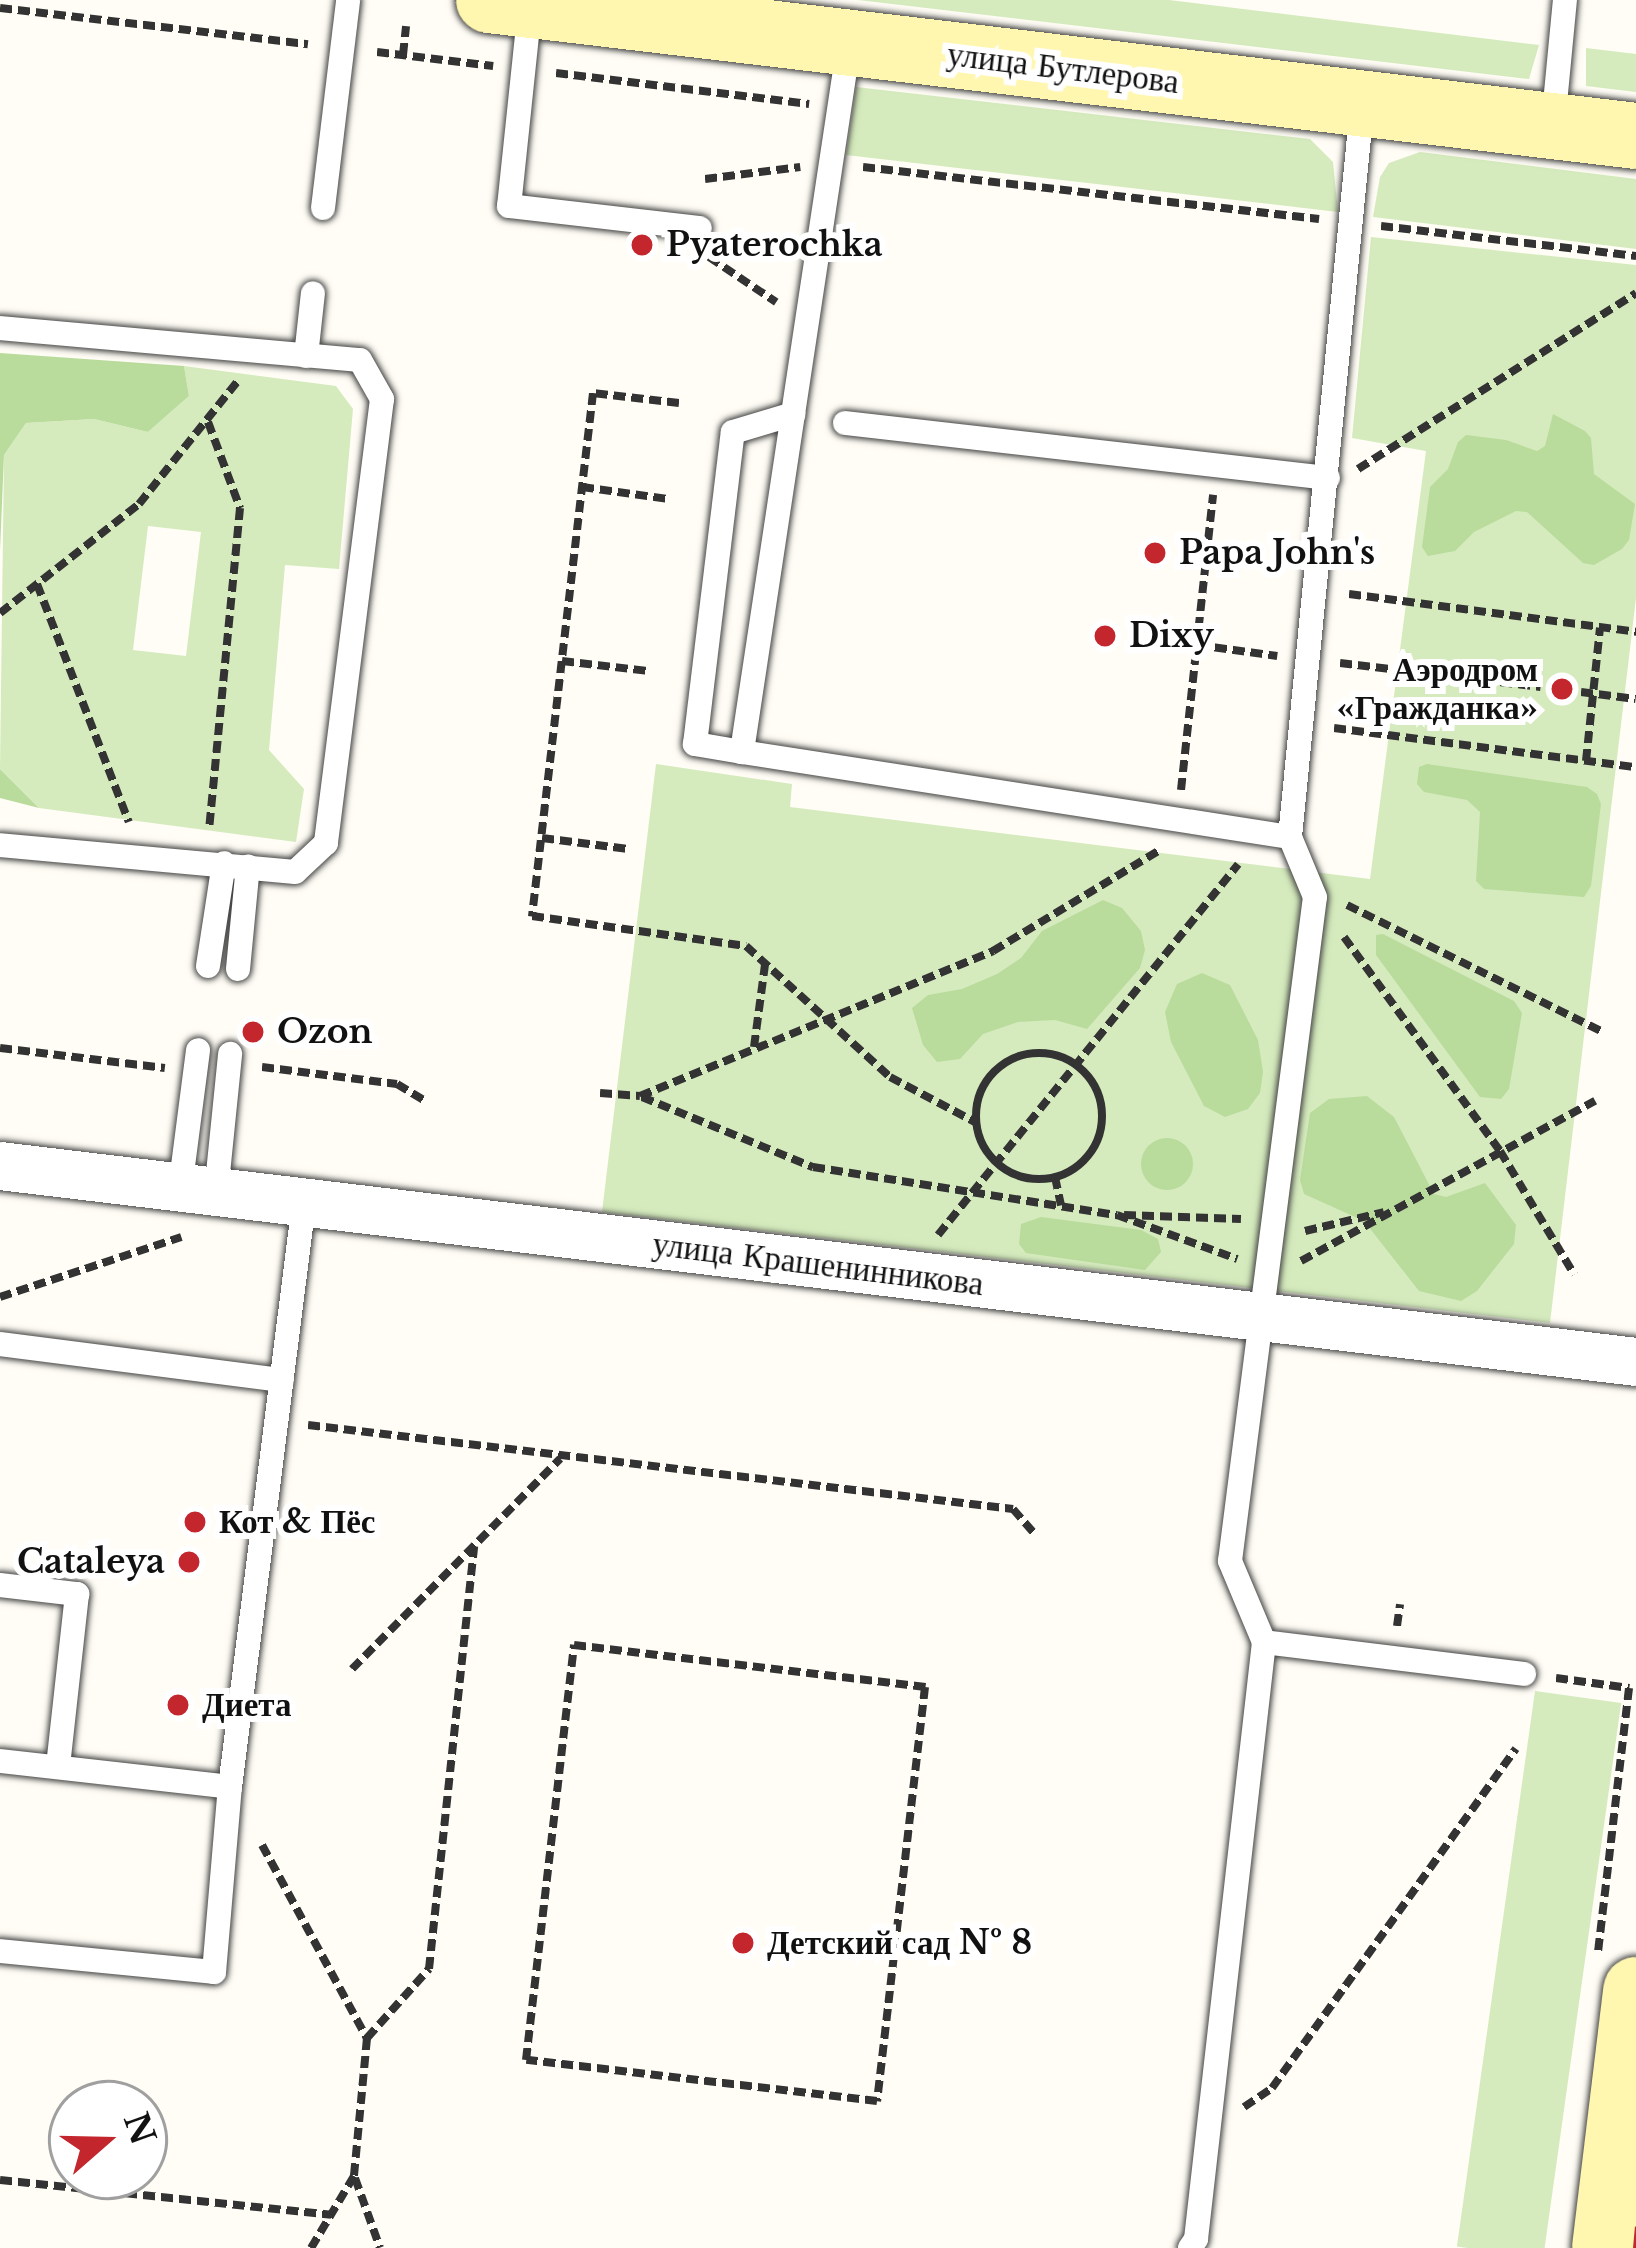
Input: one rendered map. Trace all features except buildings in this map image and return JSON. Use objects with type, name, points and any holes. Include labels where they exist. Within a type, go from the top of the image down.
[{"type":"street","name":"улица Бутлерова","points":[[510,2],[707,13],[849,42],[1636,136]]},
{"type":"street","name":"улица Крашенинникова","points":[[0,1166],[197,1205],[304,1203],[908,1274],[1262,1290],[1636,1362]]},
{"type":"street","points":[[1606,2248],[1636,1990]]},
{"type":"lane","points":[[323,208],[348,0]]},
{"type":"lane","points":[[1553,126],[1565,0]]},
{"type":"lane","points":[[510,2],[523,69],[509,206],[699,239]]},
{"type":"lane","points":[[742,752],[849,42]]},
{"type":"lane","points":[[1190,2248],[1196,2240],[1264,1642],[1230,1562],[1315,897],[1290,837],[1305,725],[1363,103]]},
{"type":"lane","points":[[306,356],[314,292]]},
{"type":"lane","points":[[0,328],[360,360],[382,399],[326,843],[295,872],[0,845]]},
{"type":"lane","points":[[793,413],[733,432],[694,744],[1290,837]]},
{"type":"lane","points":[[845,423],[1328,483]]},
{"type":"lane","points":[[208,966],[226,863]]},
{"type":"lane","points":[[226,863],[238,969]]},
{"type":"lane","points":[[197,1205],[229,1059]]},
{"type":"lane","points":[[196,1061],[197,1205]]},
{"type":"lane","points":[[0,1951],[214,1972],[230,1786],[304,1203]]},
{"type":"lane","points":[[0,1344],[282,1380]]},
{"type":"lane","points":[[0,1585],[77,1594],[58,1767]]},
{"type":"lane","points":[[1264,1642],[1524,1674]]},
{"type":"lane","points":[[0,1761],[230,1786]]},
{"type":"path","points":[[0,8],[838,107]]},
{"type":"path","points":[[403,55],[406,26]]},
{"type":"path","points":[[705,179],[830,164],[1636,256]]},
{"type":"path","points":[[699,239],[807,323]]},
{"type":"path","points":[[1328,483],[1636,293]]},
{"type":"path","points":[[0,613],[139,504],[208,422],[257,350]]},
{"type":"path","points":[[680,403],[593,393],[532,916],[746,946],[890,1077],[977,1123]]},
{"type":"path","points":[[208,422],[240,508],[226,863]]},
{"type":"path","points":[[582,487],[669,499]]},
{"type":"path","points":[[1160,788],[1181,792],[1214,490],[1192,489]]},
{"type":"path","points":[[37,584],[143,857]]},
{"type":"path","points":[[1318,590],[1636,632]]},
{"type":"path","points":[[1586,761],[1600,628]]},
{"type":"path","points":[[1196,645],[1541,687]]},
{"type":"path","points":[[562,661],[649,671]]},
{"type":"path","points":[[1581,692],[1636,699]]},
{"type":"path","points":[[1305,725],[1636,767]]},
{"type":"path","points":[[640,1096],[993,950],[1202,825]]},
{"type":"path","points":[[908,1274],[1263,833]]},
{"type":"path","points":[[542,838],[628,849]]},
{"type":"path","points":[[1315,897],[1354,906],[1604,1032]]},
{"type":"path","points":[[1315,897],[1500,1151],[1574,1274]]},
{"type":"path","points":[[754,1047],[766,963]]},
{"type":"path","points":[[0,1048],[196,1061]]},
{"type":"path","points":[[1051,1054],[1075,1065],[1097,1090],[1101,1130],[1079,1165],[1054,1177],[1023,1178],[995,1161],[977,1123],[980,1092],[1009,1060],[1051,1054]]},
{"type":"path","points":[[229,1059],[397,1084],[424,1100]]},
{"type":"path","points":[[600,1093],[640,1096],[813,1167],[1117,1215],[1270,1229],[1394,1210]]},
{"type":"path","points":[[1117,1215],[1262,1290],[1394,1210],[1595,1101]]},
{"type":"path","points":[[1054,1177],[1060,1205]]},
{"type":"path","points":[[0,1297],[197,1205]]},
{"type":"path","points":[[276,1421],[560,1459],[1013,1509],[1036,1535]]},
{"type":"path","points":[[352,1669],[560,1459]]},
{"type":"path","points":[[367,2038],[429,1969],[474,1546]]},
{"type":"path","points":[[574,1646],[925,1687],[903,1882],[877,2101],[526,2060],[574,1646]]},
{"type":"path","points":[[1524,1674],[1629,1688]]},
{"type":"path","points":[[1208,2131],[1272,2088],[1516,1749]]},
{"type":"path","points":[[230,1786],[367,2038],[354,2176],[311,2248]]},
{"type":"path","points":[[354,2176],[380,2248]]},
{"type":"path","points":[[0,2180],[331,2215]]},
{"type":"green space","points":[[858,0],[1169,0],[1539,45],[1529,79]]},
{"type":"green space","points":[[1586,48],[1636,54],[1636,92],[1586,86]]},
{"type":"green space","points":[[856,87],[1310,139],[1333,162],[1338,212],[846,155]]},
{"type":"green space","points":[[1420,152],[1636,179],[1636,249],[1373,217],[1380,177],[1389,163]]},
{"type":"green space","points":[[1371,237],[1636,265],[1636,598],[1550,1323],[602,1212],[656,764],[792,784],[790,807],[1370,879],[1426,451],[1352,438]]},
{"type":"green space","points":[[0,353],[184,366],[189,396],[148,432],[94,419],[26,423],[4,455],[0,551]]},
{"type":"green space","points":[[184,366],[336,386],[353,409],[339,569],[285,565],[269,750],[304,789],[296,842],[39,808],[0,769],[4,455],[26,423],[94,419],[148,432],[189,396]],"holes":[[[148,526],[201,532],[186,656],[133,650]]]},
{"type":"green space","points":[[1553,414],[1585,431],[1591,438],[1594,474],[1635,504],[1629,540],[1622,549],[1594,565],[1583,563],[1527,512],[1516,511],[1474,532],[1455,551],[1428,556],[1422,547],[1430,487],[1448,469],[1458,442],[1466,435],[1506,440],[1537,451],[1545,446]]},
{"type":"green space","points":[[1427,764],[1587,787],[1597,794],[1601,804],[1591,886],[1584,897],[1484,889],[1476,881],[1480,812],[1467,800],[1424,792],[1417,784],[1419,767]]},
{"type":"green space","points":[[0,769],[39,808],[0,798]]},
{"type":"green space","points":[[1103,900],[1122,908],[1141,931],[1145,950],[1140,968],[1087,1029],[1055,1020],[1018,1022],[983,1034],[960,1059],[937,1062],[923,1045],[912,1008],[928,995],[962,989],[997,974],[1021,958],[1042,931]]},
{"type":"green space","points":[[1383,934],[1514,1001],[1522,1013],[1509,1089],[1501,1099],[1480,1097],[1376,955],[1376,935]]},
{"type":"green space","points":[[1202,973],[1230,985],[1258,1040],[1263,1072],[1260,1093],[1248,1109],[1225,1117],[1204,1106],[1171,1042],[1165,1012],[1177,984]]},
{"type":"green space","points":[[1367,1096],[1394,1117],[1434,1194],[1446,1197],[1485,1183],[1516,1225],[1514,1244],[1477,1291],[1461,1301],[1419,1291],[1364,1221],[1304,1194],[1300,1180],[1310,1113],[1329,1099]]},
{"type":"green space","points":[[1167,1138],[1185,1146],[1193,1164],[1185,1182],[1167,1190],[1149,1182],[1141,1164],[1149,1146]]},
{"type":"green space","points":[[1041,1217],[1141,1230],[1158,1239],[1161,1252],[1145,1270],[1026,1253],[1019,1244],[1021,1224]]},
{"type":"green space","points":[[1535,1691],[1621,1703],[1545,2248],[1457,2247]]},
{"type":"tram line","points":[[1634,2248],[1636,2227]]},
{"type":"place","name":"Pyaterochka","points":[[642,245]]},
{"type":"place","name":"Papa John's","points":[[1155,553]]},
{"type":"place","name":"Dixy","points":[[1105,636]]},
{"type":"place","name":"Аэродром «Гражданка»","points":[[1562,689]]},
{"type":"place","name":"Ozon","points":[[253,1032]]},
{"type":"place","name":"Кот & Пёс","points":[[195,1522]]},
{"type":"place","name":"Cataleya","points":[[189,1562]]},
{"type":"place","name":"Диета","points":[[178,1705]]},
{"type":"place","name":"Детский сад № 8","points":[[743,1943]]}]
